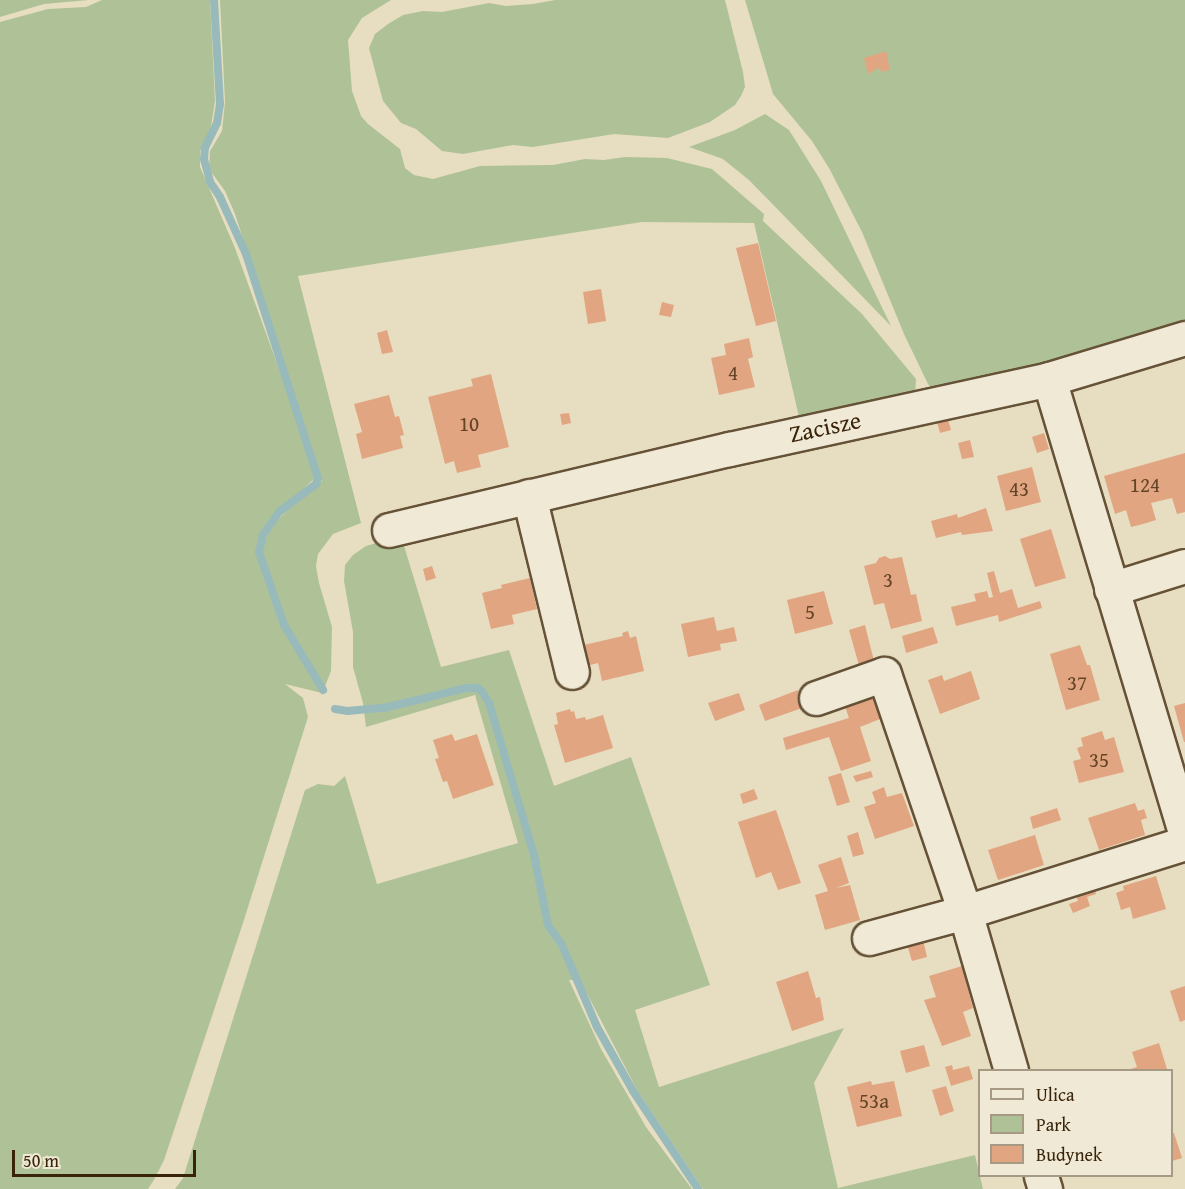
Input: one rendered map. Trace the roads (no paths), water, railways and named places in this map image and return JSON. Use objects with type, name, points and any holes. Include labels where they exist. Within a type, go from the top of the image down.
[{"type":"street","name":"Zacisze","points":[[389,530],[1049,378],[1185,338]]},
{"type":"street","points":[[1049,378],[1185,833]]},
{"type":"street","points":[[529,496],[572,672]]},
{"type":"street","points":[[1111,589],[1185,566]]},
{"type":"street","points":[[816,698],[884,674],[965,912],[1010,1069]]},
{"type":"street","points":[[869,938],[965,912],[1185,843]]},
{"type":"waterway","points":[[214,0],[220,104],[217,123],[205,148],[204,159],[210,182],[220,197],[246,254],[318,478],[316,484],[279,512],[263,535],[259,552],[284,625],[323,690]]},
{"type":"waterway","points":[[335,709],[347,711],[384,708],[466,688],[478,688],[483,693],[489,703],[534,855],[548,925],[562,945],[597,1027],[633,1091],[698,1189]]}]
